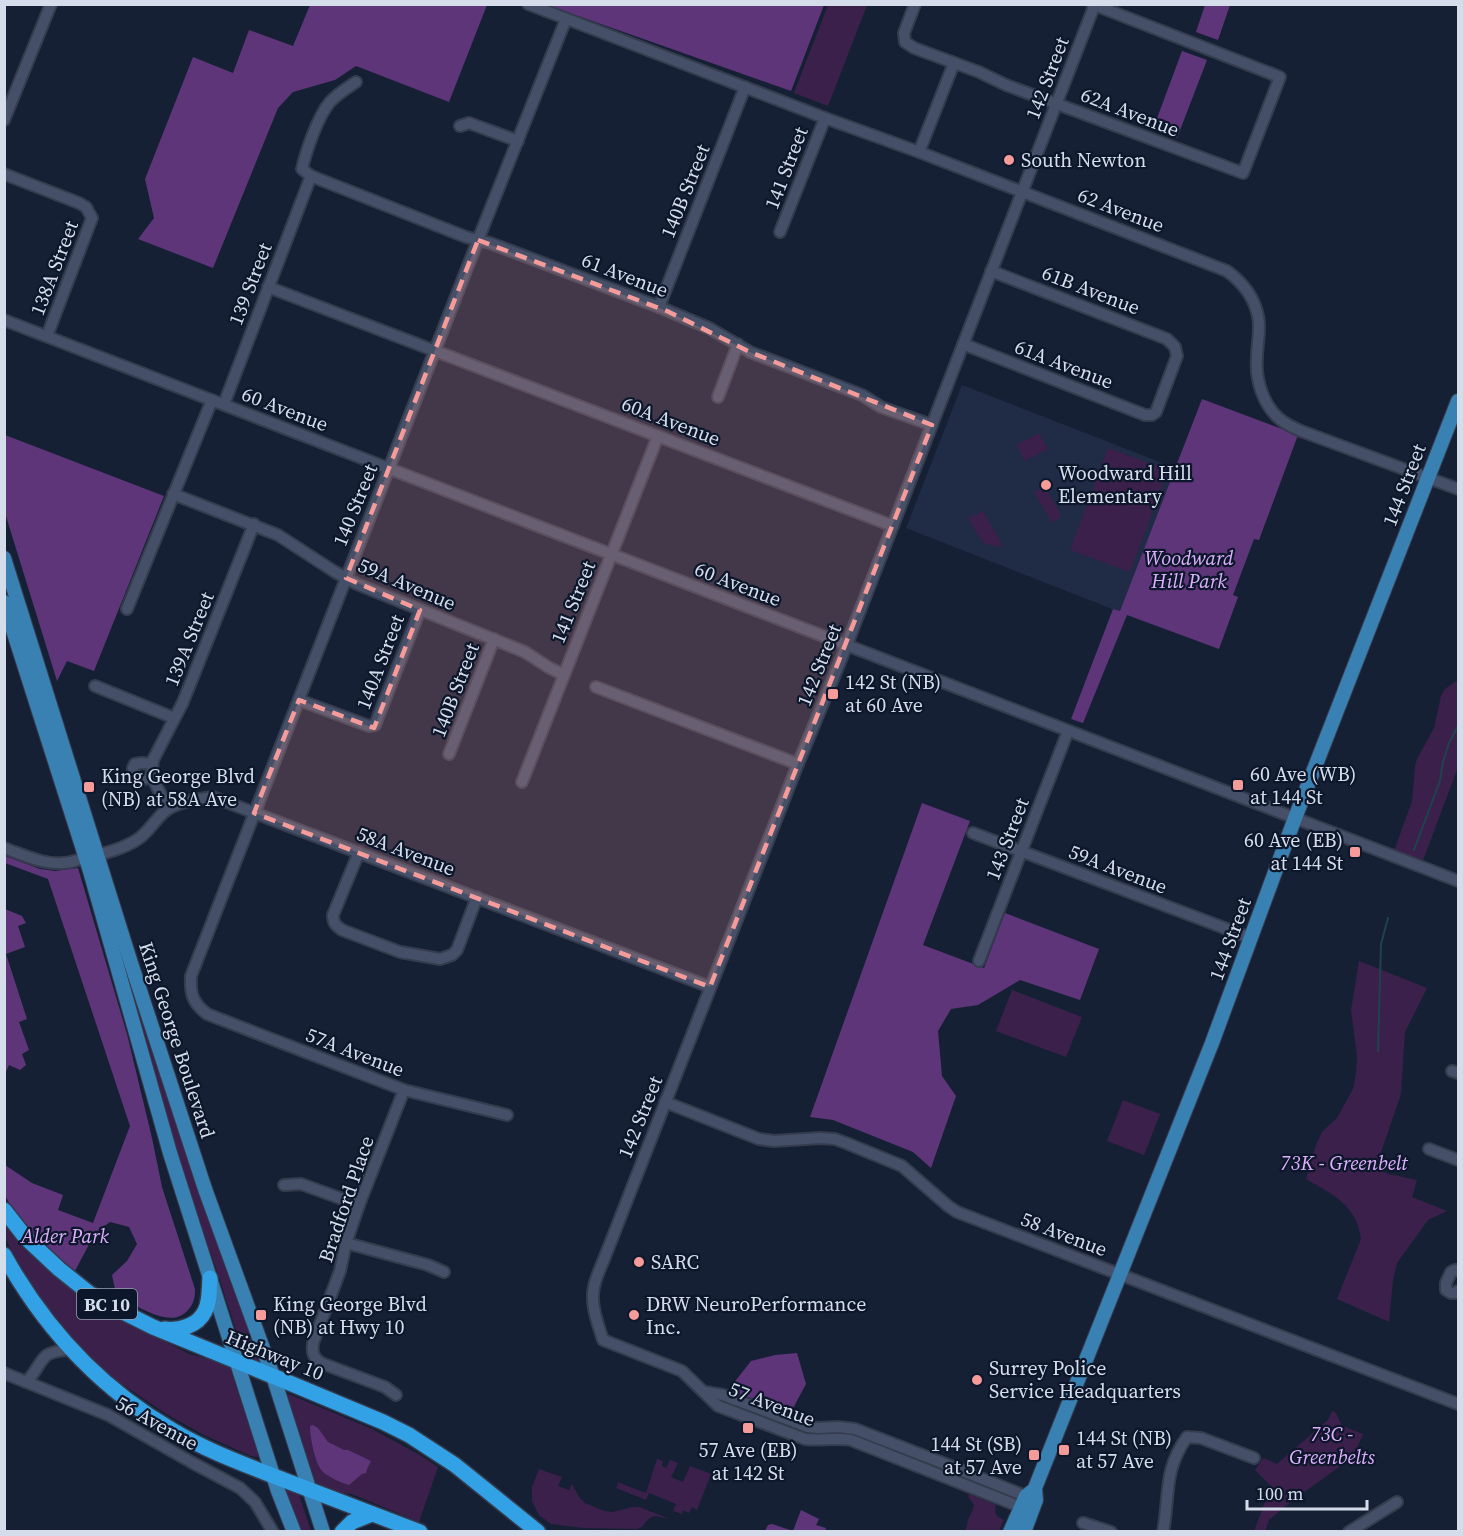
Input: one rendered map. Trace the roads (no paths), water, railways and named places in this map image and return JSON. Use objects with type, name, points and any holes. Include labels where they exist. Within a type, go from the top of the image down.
[{"type":"highway","name":"Highway 10","points":[[4,1210],[26,1238],[74,1281],[105,1303],[153,1327],[409,1435],[455,1465],[538,1532]]},
{"type":"highway","name":"BC 10","points":[[4,1255],[34,1305],[70,1349],[104,1382],[172,1431],[217,1454],[420,1532]]},
{"type":"highway","points":[[153,1327],[171,1330],[185,1328],[198,1320],[205,1311],[210,1278]]},
{"type":"highway","points":[[342,1532],[352,1522],[372,1514]]},
{"type":"main road","name":"144 Street","points":[[1024,1532],[1030,1501],[1212,1043],[1295,818],[1458,401]]},
{"type":"main road","name":"King George Boulevard","points":[[4,558],[92,856],[170,1153],[236,1362],[294,1532]]},
{"type":"main road","name":"King George Boulevard","points":[[4,602],[92,856],[134,969],[205,1189],[273,1376],[323,1532]]},
{"type":"main road","name":"144 Street","points":[[1010,1532],[1030,1501]]},
{"type":"street","points":[[4,120],[51,4]]},
{"type":"street","name":"62 Avenue","points":[[528,4],[1227,271],[1245,287],[1258,314],[1260,330],[1256,368],[1258,382],[1270,408],[1280,420],[1301,431],[1428,478]]},
{"type":"street","name":"62A Avenue","points":[[915,4],[904,33],[905,42],[914,48],[1006,85],[1243,173],[1280,77],[1094,5]]},
{"type":"street","name":"142 Street","points":[[603,1340],[593,1299],[594,1286],[893,526],[1094,5]]},
{"type":"street","name":"140 Street","points":[[197,1006],[192,993],[191,976],[566,19]]},
{"type":"street","points":[[918,152],[954,63]]},
{"type":"street","name":"61 Avenue","points":[[356,81],[331,100],[323,111],[302,169],[311,176],[466,237],[490,243],[659,307],[709,328],[750,351],[862,395],[881,407],[932,425]]},
{"type":"street","name":"140B Street","points":[[659,307],[745,87]]},
{"type":"street","name":"141 Street","points":[[780,232],[825,118]]},
{"type":"street","points":[[460,126],[469,123],[518,141]]},
{"type":"street","name":"138A Street","points":[[4,174],[79,203],[86,207],[92,218],[46,336]]},
{"type":"street","name":"139 Street","points":[[224,404],[311,176]]},
{"type":"street","name":"61B Avenue","points":[[991,271],[1167,339],[1175,347],[1177,356],[1158,409],[1152,415]]},
{"type":"street","name":"60A Avenue","points":[[268,287],[893,526]]},
{"type":"street","name":"60 Avenue","points":[[4,320],[1458,881]]},
{"type":"street","points":[[718,397],[738,344]]},
{"type":"street","name":"61A Avenue","points":[[963,344],[1145,415],[1152,415]]},
{"type":"street","points":[[127,609],[212,400]]},
{"type":"street","name":"141 Street","points":[[522,782],[658,436]]},
{"type":"street","points":[[1428,478],[1458,489]]},
{"type":"street","name":"59A Avenue","points":[[173,494],[278,535],[346,578],[525,652],[564,675]]},
{"type":"street","name":"139A Street","points":[[168,809],[153,778],[153,760],[183,702],[254,524]]},
{"type":"street","name":"140A Street","points":[[299,700],[373,726],[377,721],[420,610]]},
{"type":"street","name":"140B Street","points":[[449,754],[494,639]]},
{"type":"street","points":[[95,686],[174,718]]},
{"type":"street","points":[[596,687],[798,764]]},
{"type":"street","name":"143 Street","points":[[979,961],[1068,730]]},
{"type":"street","points":[[153,764],[137,763],[132,772],[133,776],[138,779],[153,778]]},
{"type":"street","name":"58A Avenue","points":[[92,856],[138,839],[168,809],[190,801],[213,797],[710,987]]},
{"type":"street","name":"59A Avenue","points":[[973,833],[1251,938]]},
{"type":"street","points":[[4,848],[42,862],[63,864],[92,856]]},
{"type":"street","points":[[359,852],[333,915],[333,921],[342,930],[400,952],[440,959],[452,955],[457,950],[477,897]]},
{"type":"street","name":"57A Avenue","points":[[197,1006],[207,1014],[404,1090],[507,1115]]},
{"type":"street","name":"Bradford Place","points":[[396,1395],[385,1387],[321,1363],[313,1354],[313,1343],[340,1271],[346,1243],[359,1205],[404,1090]]},
{"type":"street","name":"58 Avenue","points":[[665,1102],[759,1139],[774,1141],[820,1137],[846,1143],[902,1166],[957,1212],[1458,1404]]},
{"type":"street","points":[[1429,1149],[1458,1160]]},
{"type":"street","points":[[284,1185],[301,1184],[359,1205]]},
{"type":"street","points":[[346,1243],[428,1265],[444,1272]]},
{"type":"street","points":[[1458,1271],[1451,1272],[1446,1283],[1446,1290],[1451,1293],[1458,1291]]},
{"type":"street","name":"57 Avenue","points":[[603,1340],[682,1371],[705,1392],[723,1395],[808,1427],[855,1429],[948,1465],[1030,1501]]},
{"type":"street","points":[[26,1382],[47,1355],[70,1349]]},
{"type":"street","name":"56 Avenue","points":[[4,1373],[108,1415],[240,1488],[255,1502],[273,1531]]},
{"type":"street","points":[[1162,1532],[1170,1471],[1187,1437],[1201,1438],[1254,1458]]},
{"type":"street","points":[[1349,1532],[1397,1502]]},
{"type":"street","points":[[1083,1523],[1111,1532]]},
{"type":"waterway","points":[[1414,850],[1440,781],[1449,743],[1458,726]]},
{"type":"waterway","points":[[1378,1051],[1381,944],[1388,918]]},
{"type":"place","name":"South Newton","points":[[1009,160]]},
{"type":"place","name":"Woodward Hill Elementary","points":[[1046,485]]},
{"type":"place","name":"142 St (NB) at 60 Ave","points":[[833,694]]},
{"type":"place","name":"60 Ave (WB) at 144 St","points":[[1238,785]]},
{"type":"place","name":"King George Blvd (NB) at 58A Ave","points":[[89,787]]},
{"type":"place","name":"60 Ave (EB) at 144 St","points":[[1355,852]]},
{"type":"place","name":"SARC","points":[[639,1262]]},
{"type":"place","name":"King George Blvd (NB) at Hwy 10","points":[[261,1315]]},
{"type":"place","name":"DRW NeuroPerformance Inc.","points":[[634,1315]]},
{"type":"place","name":"Surrey Police Service Headquarters","points":[[977,1380]]},
{"type":"place","name":"57 Ave (EB) at 142 St","points":[[748,1428]]},
{"type":"place","name":"144 St (NB) at 57 Ave","points":[[1064,1450]]},
{"type":"place","name":"144 St (SB) at 57 Ave","points":[[1034,1455]]},
{"type":"park label","name":"Woodward Hill Park","points":[[1189,570]]},
{"type":"park label","name":"73K - Greenbelt","points":[[1344,1163]]},
{"type":"park label","name":"Alder Park","points":[[65,1236]]},
{"type":"park label","name":"73C - Greenbelts","points":[[1332,1446]]}]
